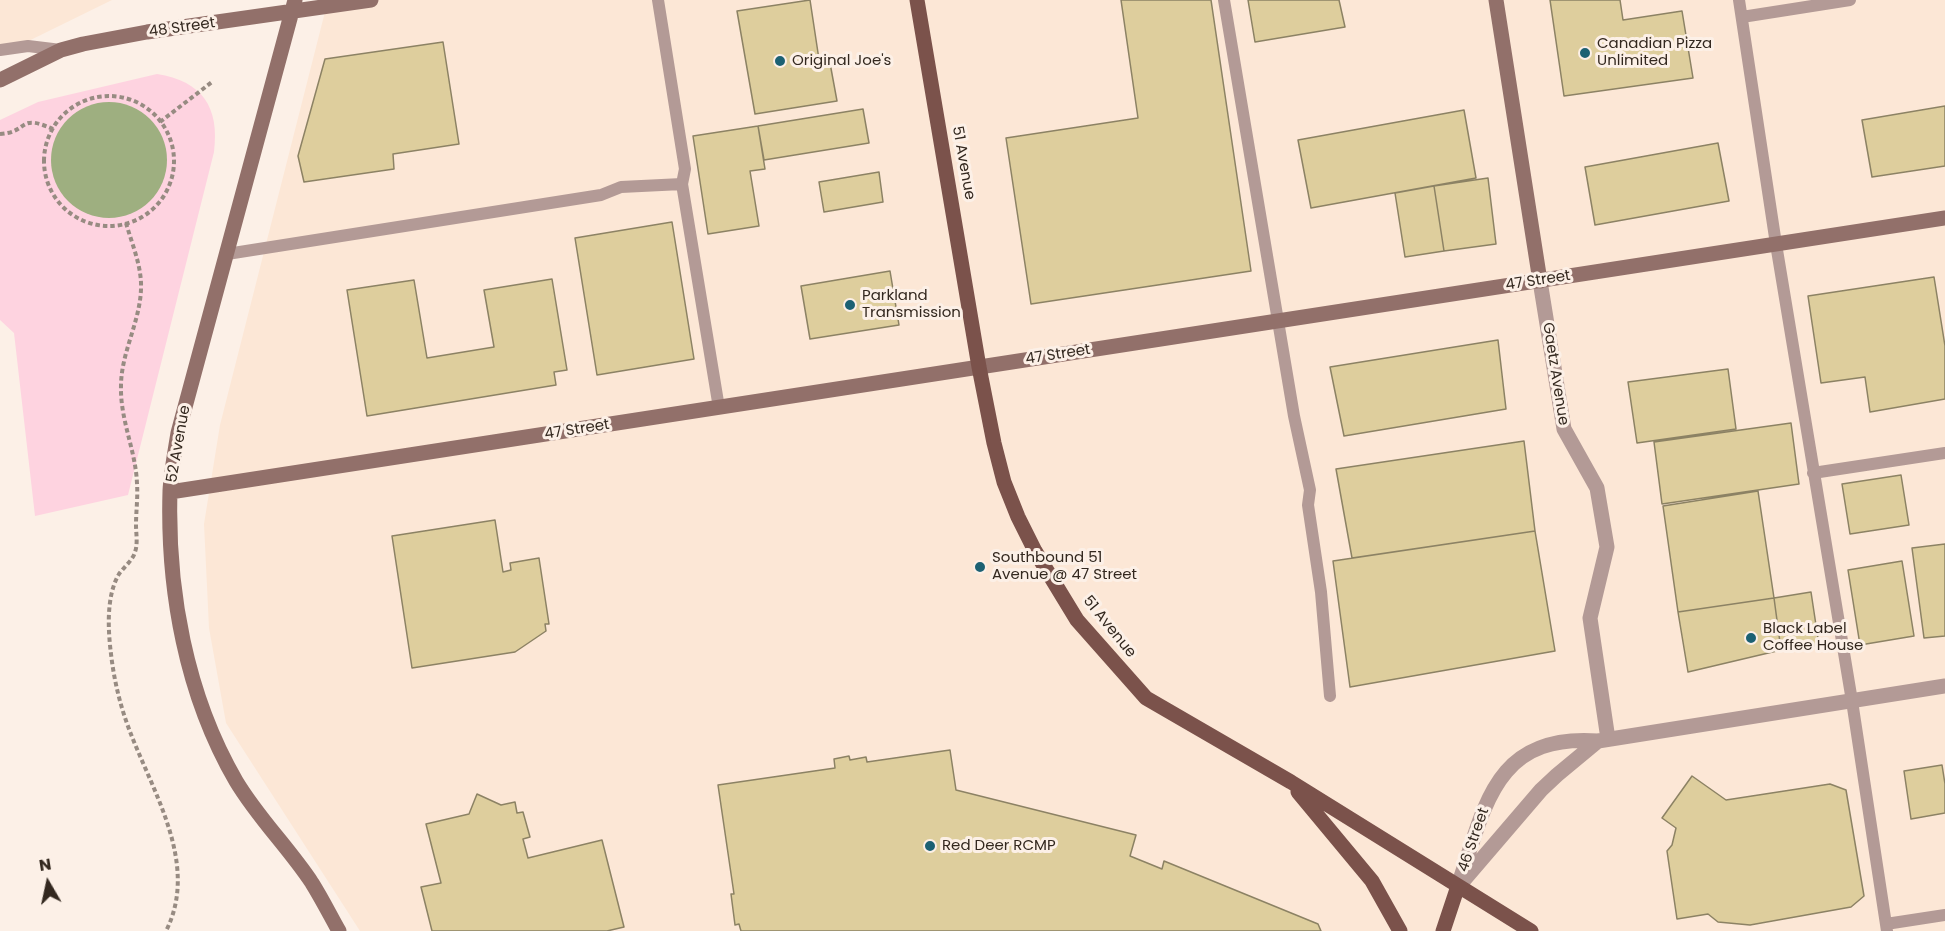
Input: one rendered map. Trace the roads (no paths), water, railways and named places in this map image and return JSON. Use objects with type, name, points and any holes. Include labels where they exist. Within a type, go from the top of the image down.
[{"type":"main road","name":"51 Avenue","points":[[917,0],[989,424],[1004,482],[1035,551],[1077,620],[1146,698],[1291,782],[1531,931]]},
{"type":"main road","points":[[1291,782],[1372,881],[1400,931]]},
{"type":"main road","points":[[1443,931],[1458,886]]},
{"type":"street","name":"48 Street","points":[[0,80],[61,50],[293,6],[371,0]]},
{"type":"street","name":"Gaetz Avenue","points":[[1496,0],[1564,429],[1597,488],[1601,507],[1607,552],[1590,609],[1590,618],[1603,740]]},
{"type":"street","name":"52 Avenue","points":[[293,6],[178,433],[170,492],[173,573],[177,605],[201,707],[236,781],[311,883],[339,931]]},
{"type":"street","name":"47 Street","points":[[170,492],[1945,218]]},
{"type":"street","name":"46 Street","points":[[1458,886],[1488,798],[1500,778],[1511,766],[1540,747],[1561,741],[1603,740],[1945,686]]},
{"type":"street","name":"46 Street","points":[[1458,886],[1549,782],[1603,740]]},
{"type":"lane","points":[[658,0],[685,169],[682,184],[718,408]]},
{"type":"lane","points":[[1224,0],[1293,416],[1310,490],[1308,505],[1321,592],[1330,696]]},
{"type":"lane","points":[[1739,0],[1886,927],[1945,915]]},
{"type":"lane","points":[[1742,17],[1850,0]]},
{"type":"lane","points":[[0,50],[28,46],[61,50]]},
{"type":"lane","points":[[227,254],[601,195],[621,187],[682,184]]},
{"type":"lane","points":[[1813,473],[1945,453]]},
{"type":"place","name":"Canadian Pizza Unlimited","points":[[1585,53]]},
{"type":"place","name":"Original Joe's","points":[[780,61]]},
{"type":"place","name":"Parkland Transmission","points":[[850,305]]},
{"type":"place","name":"Southbound 51 Avenue @ 47 Street","points":[[980,567]]},
{"type":"place","name":"Black Label Coffee House","points":[[1751,638]]},
{"type":"place","name":"Red Deer RCMP","points":[[930,846]]}]
